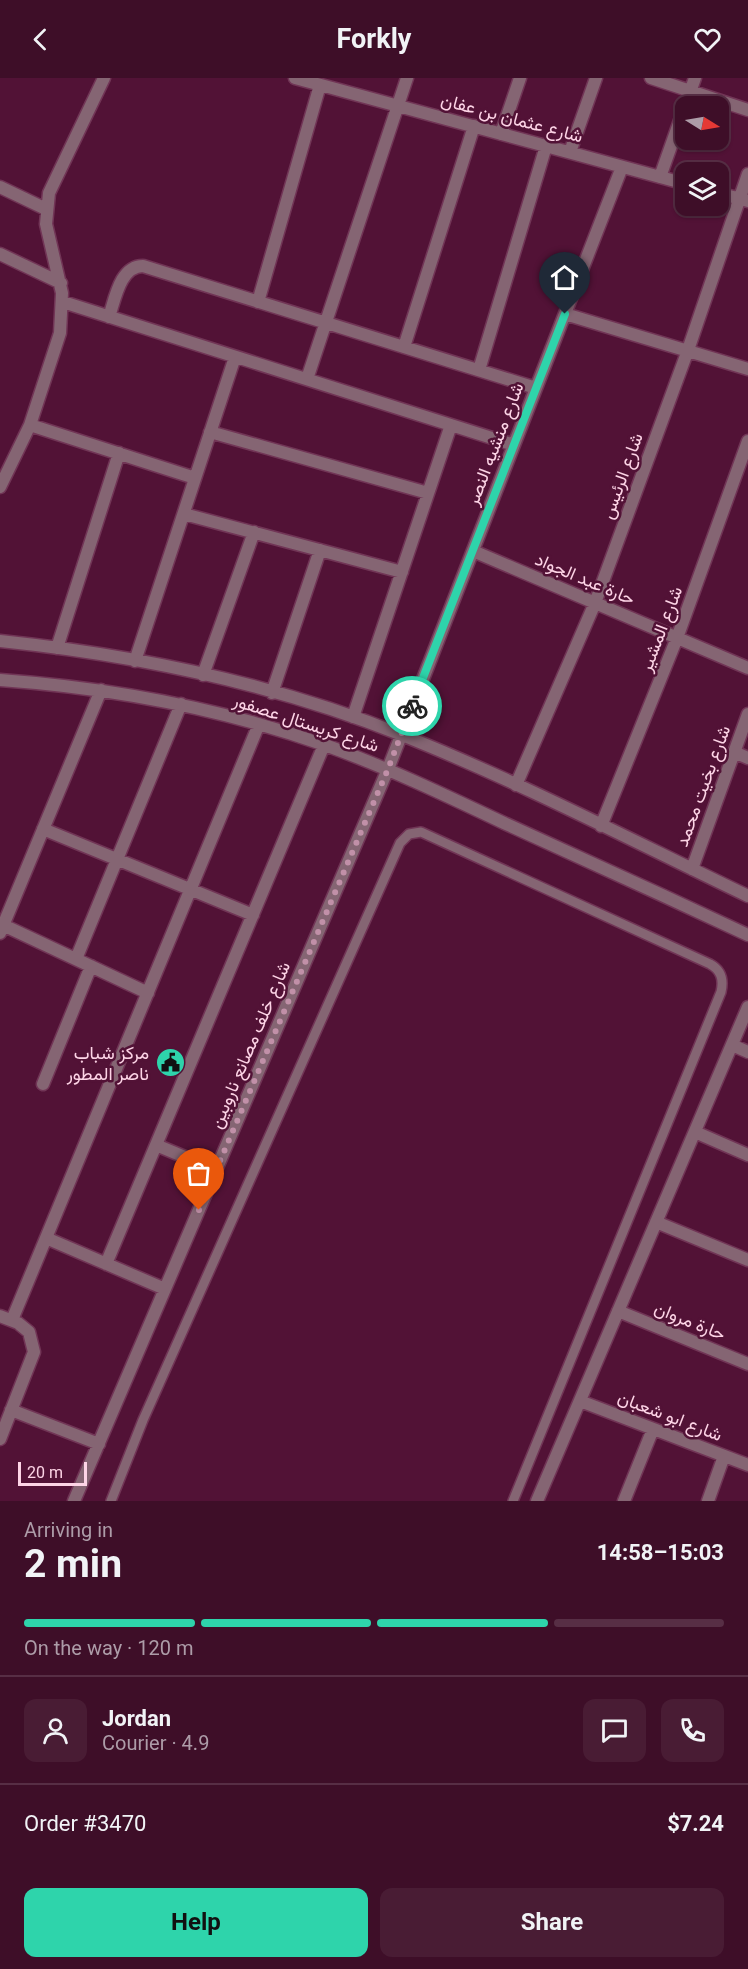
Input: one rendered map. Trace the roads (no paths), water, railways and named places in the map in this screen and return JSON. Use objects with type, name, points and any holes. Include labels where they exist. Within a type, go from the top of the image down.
[{"type":"street","points":[[0,487],[30,424],[60,333],[63,302],[61,283],[48,238],[46,209],[54,178],[80,131],[104,78]]},
{"type":"street","name":"شارع عثمان بن عفان","points":[[295,78],[675,181]]},
{"type":"street","points":[[307,379],[407,78]]},
{"type":"street","points":[[501,134],[520,78]]},
{"type":"street","points":[[570,152],[596,78]]},
{"type":"street","points":[[651,78],[748,110]]},
{"type":"street","points":[[660,177],[695,78]]},
{"type":"street","points":[[258,302],[320,85]]},
{"type":"street","points":[[404,347],[474,126]]},
{"type":"street","points":[[479,370],[546,146]]},
{"type":"street","name":"شارع منشيه النصر","points":[[401,735],[622,166]]},
{"type":"street","name":"شارع الرئيس","points":[[516,785],[595,603],[744,200],[748,174]]},
{"type":"street","points":[[0,186],[46,209]]},
{"type":"street","points":[[729,196],[744,200]]},
{"type":"street","points":[[0,254],[61,283]]},
{"type":"street","points":[[109,317],[124,276],[137,266],[536,388]]},
{"type":"street","points":[[63,302],[514,445]]},
{"type":"street","points":[[565,314],[748,369]]},
{"type":"street","points":[[135,661],[235,357]]},
{"type":"street","points":[[30,424],[195,478]]},
{"type":"street","points":[[353,717],[451,425]]},
{"type":"street","points":[[210,432],[428,493]]},
{"type":"street","name":"شارع المشير","points":[[601,826],[677,638],[748,441]]},
{"type":"street","points":[[57,648],[119,453]]},
{"type":"street","points":[[184,514],[402,572]]},
{"type":"street","points":[[202,675],[254,532]]},
{"type":"street","points":[[272,693],[320,550]]},
{"type":"street","name":"حارة عبد الجواد","points":[[473,550],[748,668]]},
{"type":"street","name":"شارع كريستال عصفور","points":[[0,641],[135,661],[202,675],[353,717],[401,735],[516,785],[748,896]]},
{"type":"street","name":"شارع كريستال عصفور","points":[[0,680],[102,690],[181,705],[259,724],[324,745],[388,769],[748,935]]},
{"type":"street","points":[[102,690],[2,929],[76,959],[148,993]]},
{"type":"street","points":[[76,959],[181,705]]},
{"type":"street","name":"شارع بخيت محمد","points":[[692,869],[748,714]]},
{"type":"street","points":[[0,1439],[34,1352],[29,1332],[6,1318],[46,1238],[259,724]]},
{"type":"street","name":"شارع خلف مصانع ناروبين","points":[[74,1501],[401,735]]},
{"type":"street","points":[[106,1264],[324,745]]},
{"type":"street","points":[[734,752],[748,758]]},
{"type":"street","points":[[43,830],[253,915]]},
{"type":"street","points":[[43,1084],[91,966]]},
{"type":"street","points":[[537,1501],[748,1008]]},
{"type":"street","points":[[732,1045],[748,1052]]},
{"type":"street","points":[[695,1132],[748,1155]]},
{"type":"street","points":[[156,1145],[216,1170]]},
{"type":"street","points":[[656,1222],[748,1260]]},
{"type":"street","points":[[46,1238],[165,1289]]},
{"type":"street","name":"حارة مروان","points":[[618,1311],[748,1364]]},
{"type":"street","name":"شارع ابو شعبان","points":[[580,1401],[748,1466]]},
{"type":"street","points":[[11,1410],[99,1444]]},
{"type":"street","points":[[624,1501],[653,1429]]},
{"type":"street","points":[[708,1501],[724,1456]]},
{"type":"lane","points":[[111,1501],[147,1409],[395,854],[403,838],[415,832],[428,834],[710,964],[716,967],[722,979],[721,992],[513,1501]]},
{"type":"place","name":"مركز شباب ناصر المطور","points":[[170,1063]]}]
